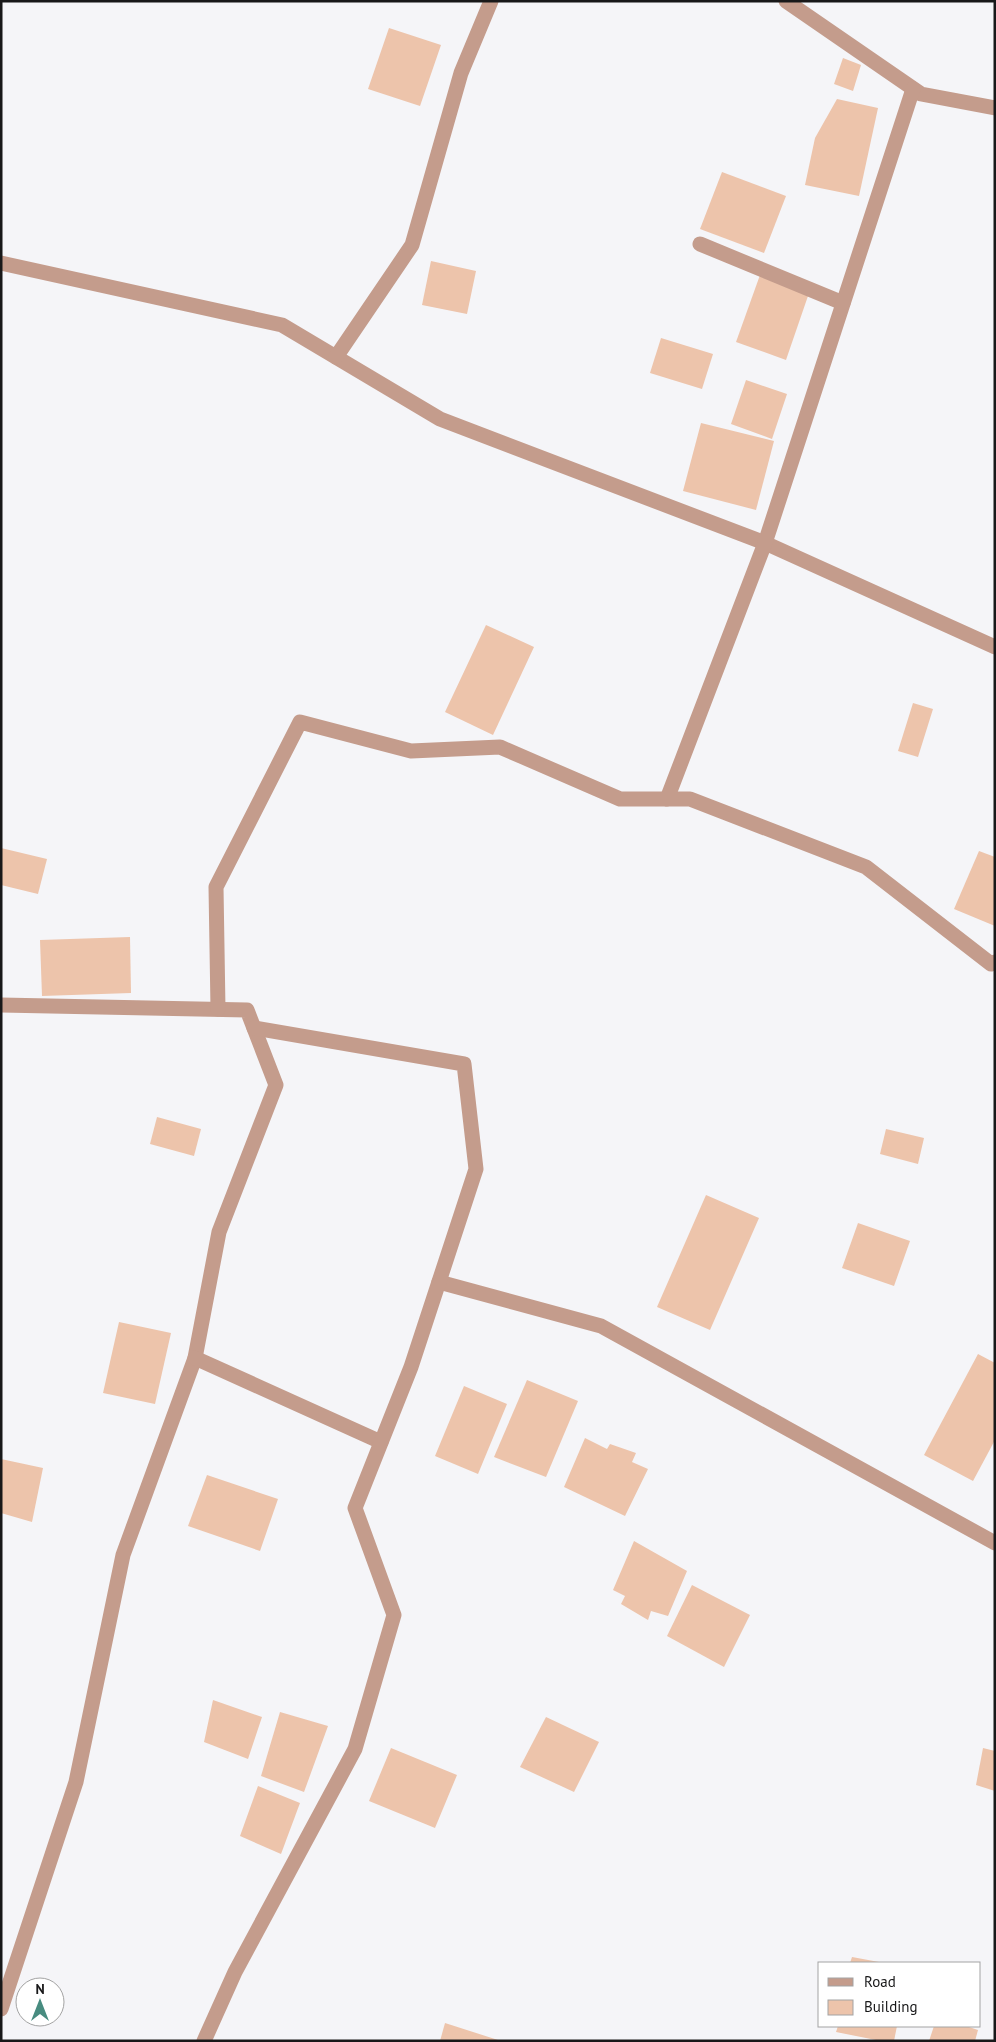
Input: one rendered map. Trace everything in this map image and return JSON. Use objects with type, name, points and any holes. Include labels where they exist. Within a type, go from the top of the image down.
[{"type":"street","points":[[336,357],[412,245],[461,73],[491,1]]},
{"type":"street","points":[[786,1],[920,94],[995,108]]},
{"type":"street","points":[[667,799],[765,543],[913,89]]},
{"type":"street","points":[[700,244],[843,304]]},
{"type":"street","points":[[1,263],[282,325],[440,419],[765,543],[995,647]]},
{"type":"street","points":[[218,1009],[216,887],[300,722],[411,751],[500,747],[620,799],[690,799],[866,866],[991,964],[995,962]]},
{"type":"street","points":[[1,1005],[247,1010],[276,1085],[219,1232],[195,1358],[123,1555],[76,1782],[1,2009]]},
{"type":"street","points":[[204,2041],[235,1972],[355,1749],[394,1615],[355,1508],[411,1367],[476,1169],[464,1064],[254,1028]]},
{"type":"street","points":[[439,1282],[601,1326],[995,1543]]},
{"type":"street","points":[[195,1358],[381,1442]]},
{"type":"building","points":[[389,28],[441,45],[420,106],[368,89]]},
{"type":"building","points":[[843,58],[861,65],[853,91],[834,84]]},
{"type":"building","points":[[837,99],[878,108],[859,196],[805,185],[815,138]]},
{"type":"building","points":[[722,172],[786,196],[764,253],[700,229]]},
{"type":"building","points":[[431,261],[476,271],[467,314],[422,305]]},
{"type":"building","points":[[760,275],[809,293],[786,360],[736,342]]},
{"type":"building","points":[[661,338],[713,354],[702,389],[650,373]]},
{"type":"building","points":[[746,380],[787,394],[772,439],[731,424]]},
{"type":"building","points":[[701,423],[774,441],[756,510],[683,491]]},
{"type":"building","points":[[486,625],[534,647],[493,735],[445,712]]},
{"type":"building","points":[[913,703],[933,709],[918,757],[898,751]]},
{"type":"building","points":[[1,848],[47,859],[38,894],[1,885]]},
{"type":"building","points":[[979,851],[995,857],[995,926],[954,909]]},
{"type":"building","points":[[130,937],[131,993],[42,996],[40,940]]},
{"type":"building","points":[[157,1117],[201,1129],[194,1156],[150,1144]]},
{"type":"building","points":[[886,1129],[924,1138],[918,1164],[880,1154]]},
{"type":"building","points":[[706,1195],[759,1218],[710,1330],[657,1307]]},
{"type":"building","points":[[858,1223],[910,1241],[894,1286],[842,1268]]},
{"type":"building","points":[[119,1322],[171,1333],[155,1404],[103,1393]]},
{"type":"building","points":[[978,1354],[995,1363],[995,1440],[973,1481],[924,1455]]},
{"type":"building","points":[[527,1380],[578,1401],[546,1477],[494,1457]]},
{"type":"building","points":[[464,1386],[507,1404],[478,1474],[435,1456]]},
{"type":"building","points":[[585,1438],[607,1449],[610,1444],[636,1453],[632,1462],[648,1469],[625,1516],[564,1487]]},
{"type":"building","points":[[1,1459],[43,1468],[32,1522],[1,1513]]},
{"type":"building","points":[[207,1475],[278,1499],[260,1551],[188,1526]]},
{"type":"building","points":[[634,1541],[687,1571],[668,1616],[651,1611],[648,1620],[621,1604],[625,1596],[613,1590]]},
{"type":"building","points":[[692,1585],[750,1615],[724,1667],[667,1636]]},
{"type":"building","points":[[213,1700],[262,1717],[248,1759],[204,1742]]},
{"type":"building","points":[[280,1712],[328,1726],[304,1792],[261,1776]]},
{"type":"building","points":[[546,1717],[599,1742],[574,1792],[520,1767]]},
{"type":"building","points":[[391,1748],[457,1775],[435,1828],[369,1801]]},
{"type":"building","points":[[983,1748],[995,1751],[995,1791],[976,1785]]},
{"type":"building","points":[[258,1786],[300,1803],[281,1854],[240,1836]]},
{"type":"building","points":[[852,1957],[879,1962],[850,1962]]},
{"type":"building","points":[[445,2023],[498,2040],[498,2041],[440,2041]]},
{"type":"building","points":[[838,2027],[897,2027],[894,2041],[881,2041],[836,2032]]},
{"type":"building","points":[[934,2027],[969,2027],[978,2030],[975,2041],[929,2041]]}]
